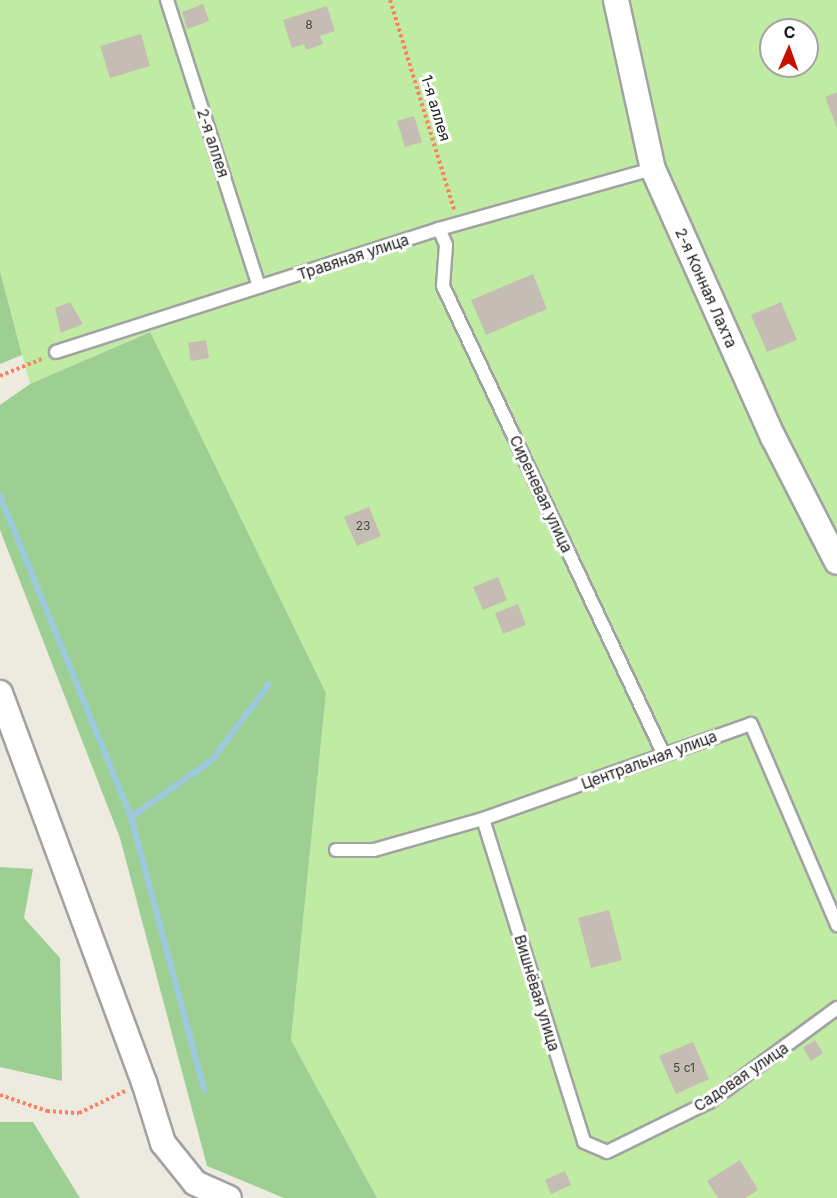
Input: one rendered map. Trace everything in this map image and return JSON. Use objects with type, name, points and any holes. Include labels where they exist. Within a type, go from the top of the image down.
[{"type":"street","name":"2-я Конная Лахта","points":[[616,0],[653,169],[773,438],[837,562]]},
{"type":"street","points":[[0,693],[144,1082],[163,1143],[177,1165],[195,1183],[229,1198]]},
{"type":"lane","name":"2-я аллея","points":[[166,0],[259,287]]},
{"type":"lane","name":"Травяная улица","points":[[56,352],[439,229],[653,169]]},
{"type":"lane","name":"Сиреневая улица","points":[[439,229],[446,245],[443,286],[664,755]]},
{"type":"lane","name":"Центральная улица","points":[[336,850],[374,850],[483,819],[751,724],[837,925]]},
{"type":"lane","name":"Вишнёвая улица","points":[[483,819],[584,1142],[607,1152]]},
{"type":"lane","name":"Садовая улица","points":[[607,1152],[709,1102],[837,1008]]},
{"type":"path","name":"1-я аллея","points":[[390,0],[459,224]]},
{"type":"path","points":[[0,376],[56,352]]},
{"type":"path","points":[[0,1095],[47,1111],[79,1113],[144,1082]]},
{"type":"green space","points":[[0,0],[837,0],[837,1198],[377,1198],[291,1040],[326,693],[149,332],[30,384],[0,271]]},
{"type":"green space","points":[[0,271],[22,355],[0,364]]},
{"type":"green space","points":[[150,332],[326,693],[291,1040],[377,1198],[284,1198],[207,1166],[120,838],[0,530],[0,405],[30,384]]},
{"type":"green space","points":[[0,867],[33,869],[24,918],[60,958],[62,1081],[0,1067]]},
{"type":"green space","points":[[0,1122],[33,1122],[80,1198],[0,1198]]},
{"type":"building","points":[[203,4],[209,21],[187,29],[182,12]]},
{"type":"building","points":[[327,6],[335,31],[320,36],[323,44],[306,50],[304,44],[292,48],[283,20]]},
{"type":"building","points":[[141,34],[150,66],[110,78],[100,46]]},
{"type":"building","points":[[837,92],[837,128],[825,97]]},
{"type":"building","points":[[414,116],[422,142],[405,147],[397,121]]},
{"type":"building","points":[[533,274],[547,309],[486,335],[471,300]]},
{"type":"building","points":[[70,302],[83,324],[61,333],[55,308]]},
{"type":"building","points":[[781,302],[797,340],[767,352],[751,315]]},
{"type":"building","points":[[206,340],[209,358],[191,361],[188,343]]},
{"type":"building","points":[[369,507],[381,536],[357,546],[344,517]]},
{"type":"building","points":[[498,577],[507,600],[483,610],[473,587]]},
{"type":"building","points":[[518,604],[526,625],[503,634],[495,613]]},
{"type":"building","points":[[609,910],[622,960],[591,968],[578,918]]},
{"type":"building","points":[[815,1040],[823,1053],[811,1061],[803,1048]]},
{"type":"building","points":[[693,1042],[709,1079],[676,1094],[659,1056]]},
{"type":"building","points":[[740,1160],[758,1190],[745,1198],[718,1198],[707,1181]]},
{"type":"building","points":[[565,1171],[571,1185],[551,1194],[545,1180]]},
{"type":"waterway","points":[[0,496],[131,817],[204,1089]]},
{"type":"waterway","points":[[131,817],[212,760],[269,684]]}]
